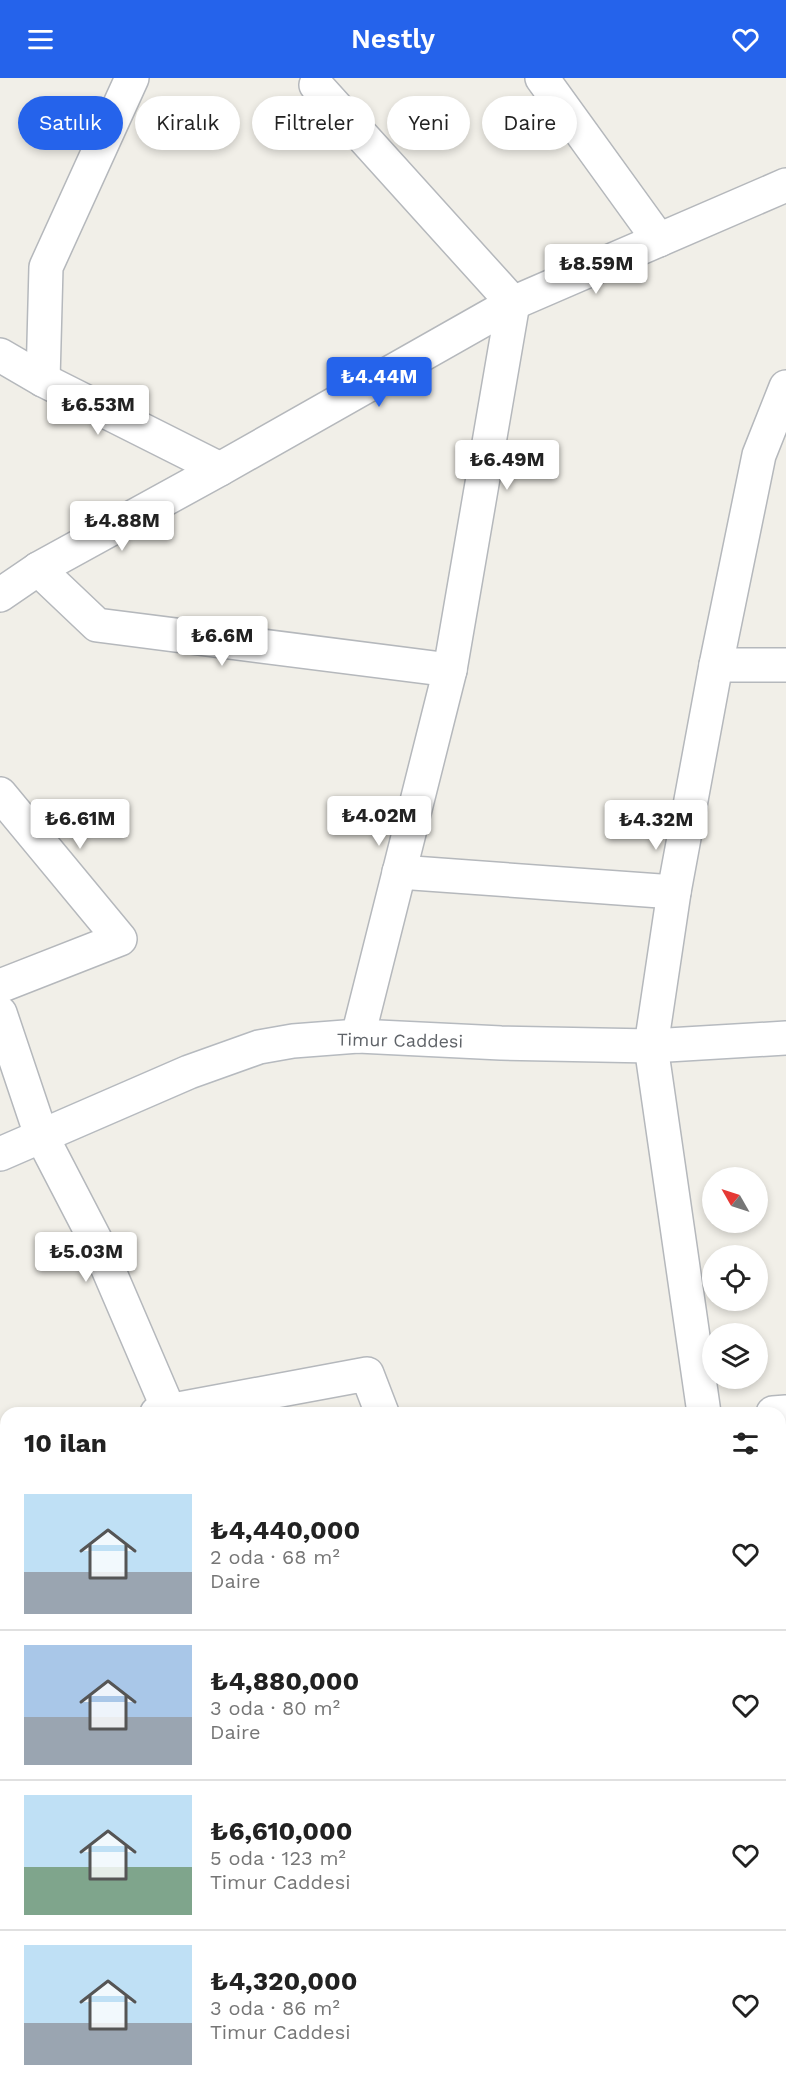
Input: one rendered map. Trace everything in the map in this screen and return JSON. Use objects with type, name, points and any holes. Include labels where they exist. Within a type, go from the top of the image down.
[{"type":"street","points":[[43,380],[46,267],[132,78]]},
{"type":"street","points":[[542,78],[659,240]]},
{"type":"street","points":[[318,80],[513,303]]},
{"type":"street","points":[[0,595],[38,569],[513,303],[786,185]]},
{"type":"street","points":[[358,1036],[450,670],[513,303]]},
{"type":"street","points":[[0,355],[43,380],[220,469]]},
{"type":"street","points":[[703,1407],[651,1046],[674,892],[716,665],[759,455],[786,387]]},
{"type":"street","points":[[38,569],[97,625],[450,670]]},
{"type":"street","points":[[716,665],[786,664]]},
{"type":"street","points":[[0,794],[120,939],[0,986]]},
{"type":"street","points":[[399,872],[674,892]]},
{"type":"street","points":[[0,1013],[41,1135],[97,1243],[163,1407]]},
{"type":"street","name":"Timur Caddesi","points":[[0,1154],[169,1080],[259,1047],[293,1041],[358,1036],[651,1046],[786,1038]]},
{"type":"street","points":[[192,1407],[367,1374],[380,1407]]}]
